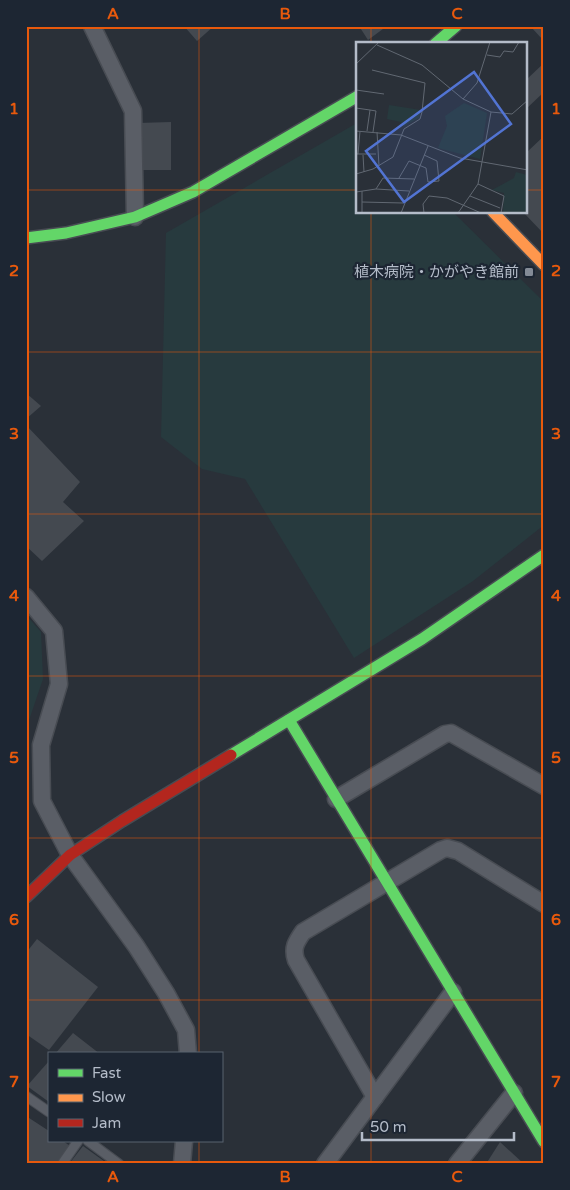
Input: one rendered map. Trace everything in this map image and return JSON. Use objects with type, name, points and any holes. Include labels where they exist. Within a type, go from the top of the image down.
[{"type":"street","points":[[92,26],[133,111],[135,217]]},
{"type":"street","points":[[438,42],[456,26]]},
{"type":"street","points":[[26,238],[66,233],[135,217],[193,192],[356,97]]},
{"type":"street","points":[[496,214],[544,265]]},
{"type":"street","points":[[26,897],[70,855],[122,821],[422,639],[544,555]]},
{"type":"street","points":[[26,597],[54,632],[59,684],[41,745],[42,801],[70,855],[136,946],[166,993],[186,1030],[188,1052]]},
{"type":"street","points":[[288,720],[544,1142]]},
{"type":"street","points":[[336,799],[445,734],[451,733],[544,786]]},
{"type":"street","points":[[375,1097],[296,960],[293,950],[297,940],[304,932],[441,850],[451,848],[544,904]]},
{"type":"street","points":[[325,1164],[453,992]]},
{"type":"street","points":[[457,1164],[514,1093]]},
{"type":"street","points":[[182,1164],[184,1142]]},
{"type":"lane","points":[[26,1096],[48,1111]]},
{"type":"lane","points":[[62,1164],[77,1142]]},
{"type":"lane","points":[[89,1142],[119,1164]]},
{"type":"green space","points":[[356,124],[356,214],[455,214],[544,302],[544,525],[473,581],[354,658],[245,479],[202,469],[161,437],[166,233]]},
{"type":"green space","points":[[26,615],[41,632],[43,679],[26,729]]},
{"type":"building","points":[[184,26],[214,26],[197,41]]},
{"type":"building","points":[[359,26],[387,26],[368,40]]},
{"type":"building","points":[[530,26],[544,26],[544,41]]},
{"type":"building","points":[[544,63],[544,92],[528,107],[528,78]]},
{"type":"building","points":[[171,122],[171,170],[138,170],[138,123]]},
{"type":"building","points":[[544,136],[544,234],[525,214],[528,214],[528,151]]},
{"type":"building","points":[[26,393],[41,406],[26,419]]},
{"type":"building","points":[[26,425],[80,482],[63,502],[84,521],[42,561],[26,546]]},
{"type":"building","points":[[37,939],[98,987],[49,1050],[26,1034],[26,953]]},
{"type":"building","points":[[73,1033],[97,1052],[57,1052]]},
{"type":"building","points":[[48,1062],[48,1101],[27,1086]]},
{"type":"building","points":[[26,1116],[48,1130],[48,1142],[64,1142],[70,1146],[58,1164],[26,1164]]},
{"type":"building","points":[[500,1142],[524,1164],[486,1164]]},
{"type":"building","points":[[83,1146],[108,1164],[69,1164]]},
{"type":"traffic: fast","points":[[437,42],[456,26]]},
{"type":"traffic: fast","points":[[26,238],[66,233],[135,217],[193,192],[356,97]]},
{"type":"traffic: fast","points":[[231,755],[422,639],[544,555]]},
{"type":"traffic: fast","points":[[289,720],[544,1142]]},
{"type":"traffic: slow","points":[[495,214],[544,265]]},
{"type":"traffic: jam","points":[[26,897],[70,855],[231,755]]},
{"type":"place","name":"植木病院・かがやき館前","points":[[529,272]]}]
